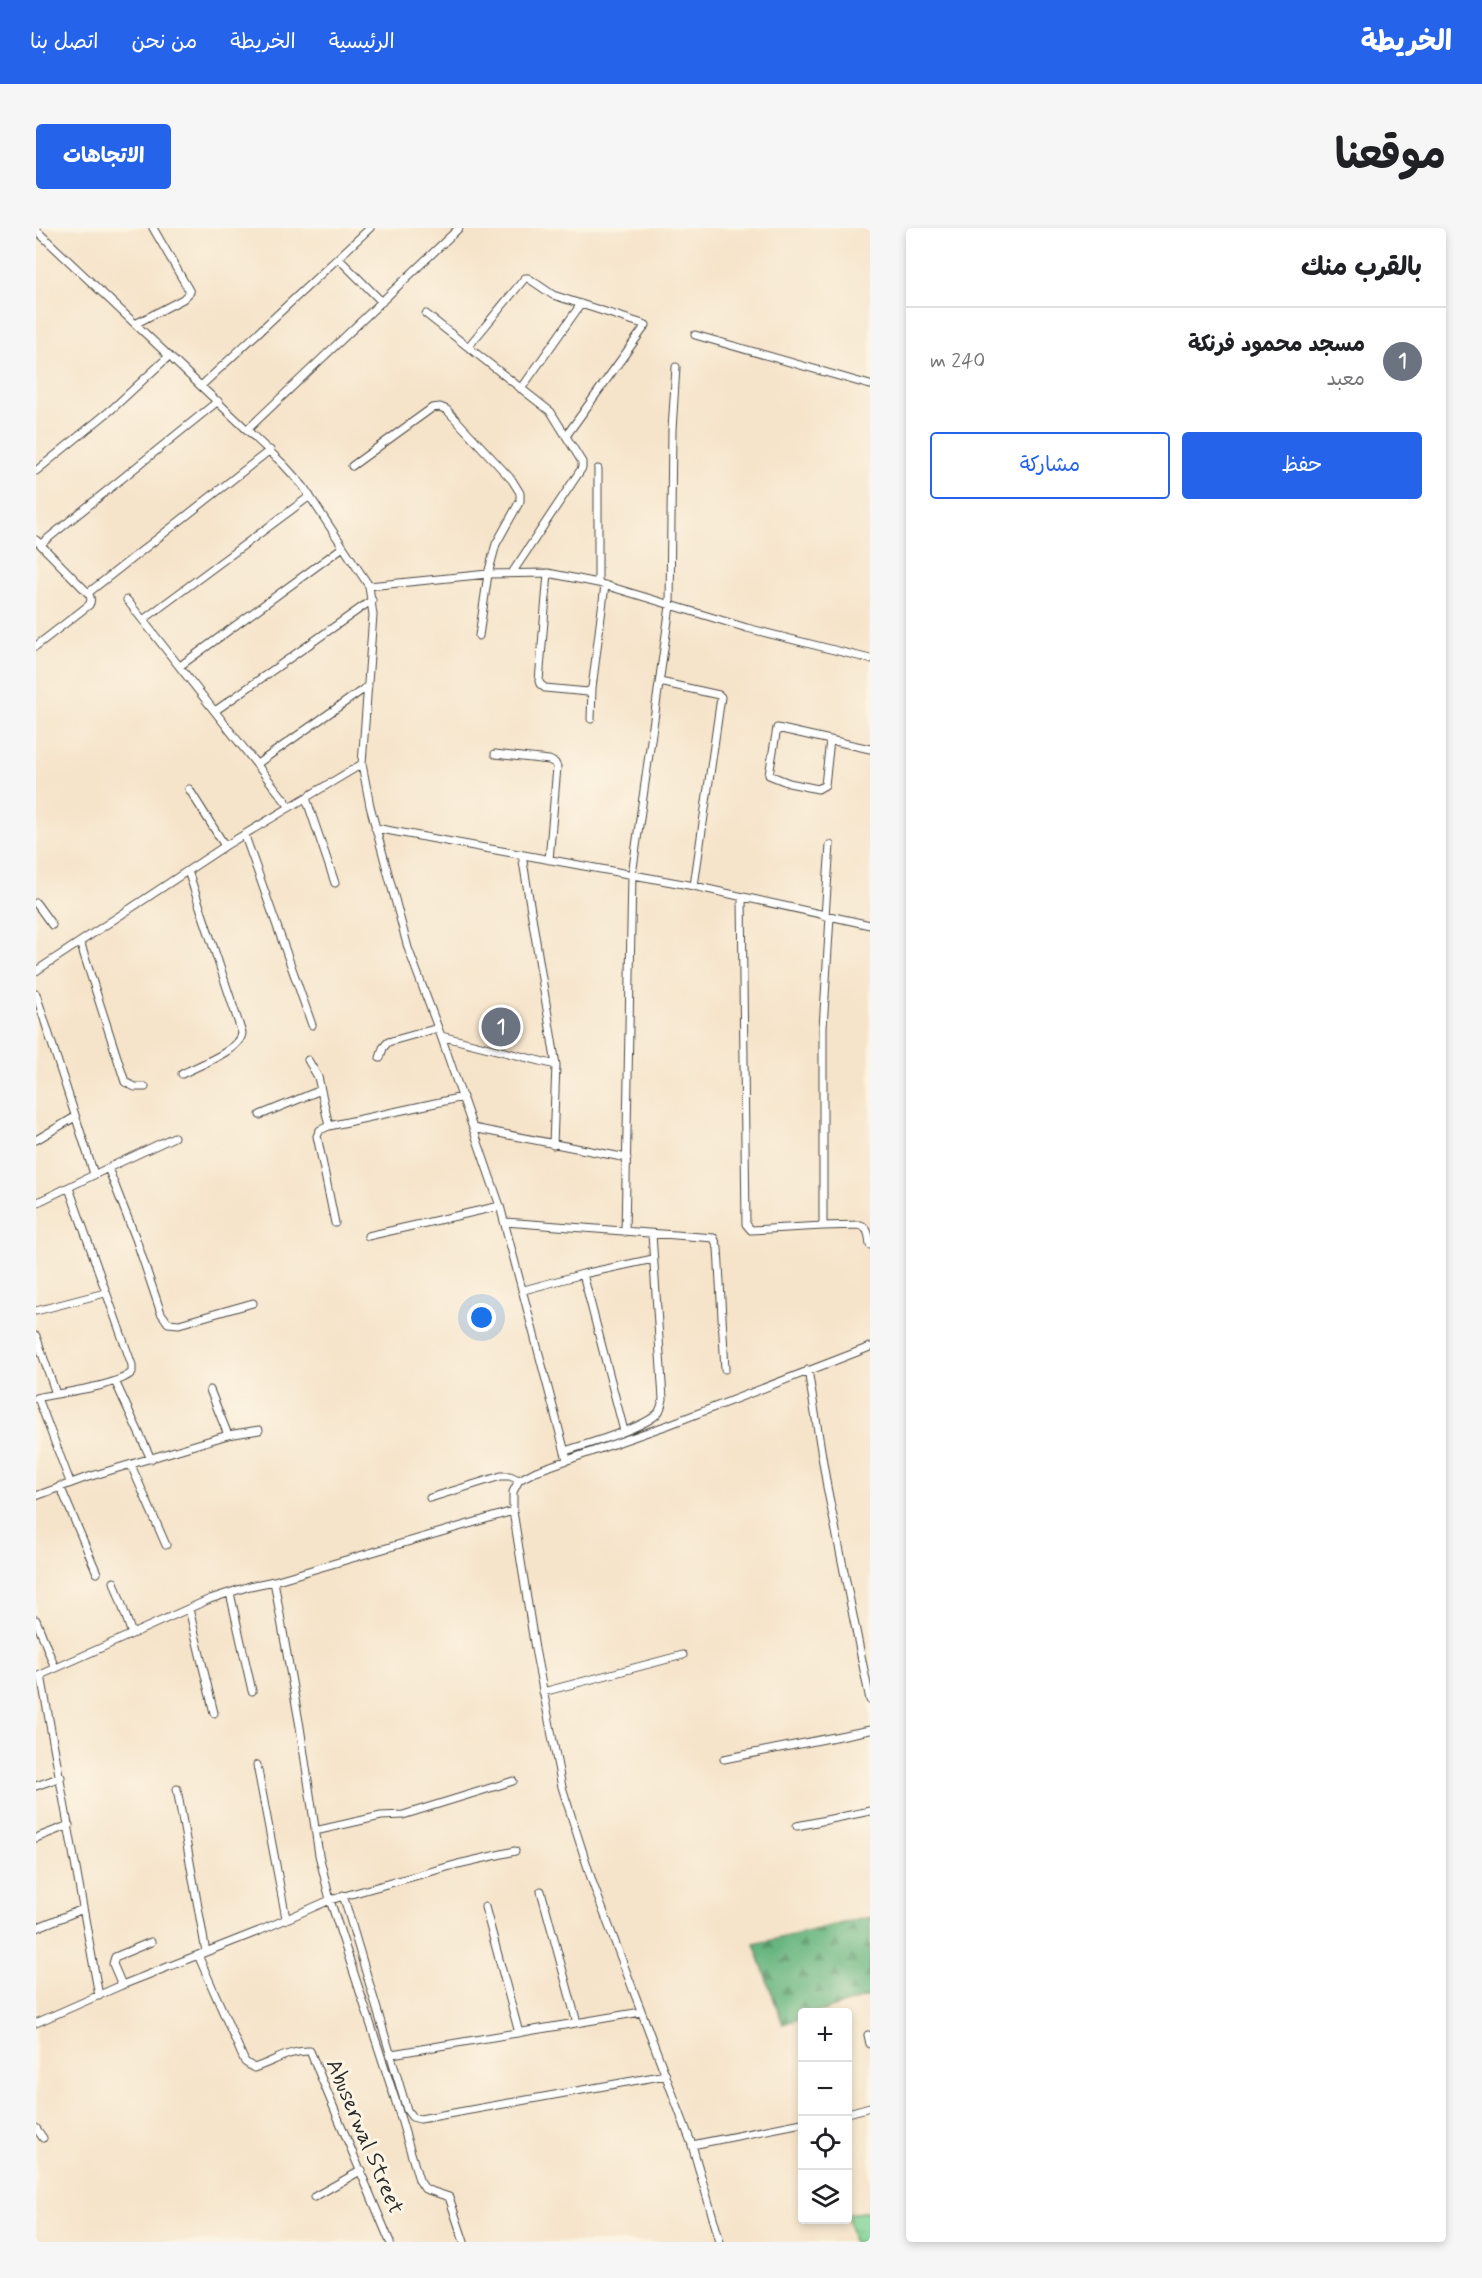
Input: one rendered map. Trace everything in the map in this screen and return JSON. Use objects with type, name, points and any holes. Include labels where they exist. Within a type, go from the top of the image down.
[{"type":"street","points":[[137,324],[183,299],[190,291],[153,228]]},
{"type":"street","points":[[201,386],[370,228]]},
{"type":"street","points":[[248,429],[459,228]]},
{"type":"street","points":[[36,230],[270,450],[310,496],[369,586],[372,600],[362,764],[375,828],[408,948],[463,1097],[505,1222],[567,1460]]},
{"type":"street","points":[[36,242],[42,236]]},
{"type":"street","points":[[338,258],[382,302]]},
{"type":"street","points":[[468,347],[525,278],[553,294],[646,325],[566,436]]},
{"type":"street","points":[[521,389],[581,304]]},
{"type":"street","points":[[426,314],[550,412],[582,462],[582,468],[512,573]]},
{"type":"street","points":[[695,335],[870,385]]},
{"type":"street","points":[[36,471],[112,408],[169,356]]},
{"type":"street","points":[[625,1232],[632,875],[670,606],[672,430],[676,367]]},
{"type":"street","points":[[36,646],[89,605],[91,597],[38,542],[218,401]]},
{"type":"street","points":[[352,465],[432,408],[440,407],[447,410],[512,480],[519,493],[520,501],[496,544],[488,574],[479,636]]},
{"type":"street","points":[[87,593],[270,450]]},
{"type":"street","points":[[591,719],[601,584],[598,469]]},
{"type":"street","points":[[143,620],[310,496]]},
{"type":"street","points":[[180,666],[343,547]]},
{"type":"street","points":[[369,586],[488,574],[549,573],[601,584],[670,606],[870,659]]},
{"type":"street","points":[[549,573],[540,684],[545,688],[588,692],[592,688]]},
{"type":"street","points":[[127,600],[290,807]]},
{"type":"street","points":[[215,711],[372,600]]},
{"type":"street","points":[[660,682],[721,697],[694,886]]},
{"type":"street","points":[[256,764],[368,686]]},
{"type":"street","points":[[830,740],[825,784],[822,788],[789,783],[769,775],[777,728],[870,749]]},
{"type":"street","points":[[495,754],[549,760],[555,763],[557,767],[549,860]]},
{"type":"street","points":[[36,971],[225,846],[362,764]]},
{"type":"street","points":[[189,789],[225,846]]},
{"type":"street","points":[[306,798],[335,883]]},
{"type":"street","points":[[375,828],[694,886],[870,925]]},
{"type":"street","points":[[245,836],[312,1025]]},
{"type":"street","points":[[823,1226],[823,1028],[830,845]]},
{"type":"street","points":[[522,855],[556,1065],[553,1145]]},
{"type":"street","points":[[182,1074],[234,1047],[242,1038],[188,871]]},
{"type":"street","points":[[742,897],[746,1224],[750,1230],[861,1225],[869,1233],[870,1245]]},
{"type":"street","points":[[36,903],[52,925]]},
{"type":"street","points":[[80,942],[124,1082],[135,1087],[146,1088]]},
{"type":"street","points":[[36,994],[94,1174]]},
{"type":"street","points":[[380,1058],[388,1042],[438,1028]]},
{"type":"street","points":[[441,1036],[556,1065]]},
{"type":"street","points":[[308,1060],[318,1077],[329,1126]]},
{"type":"street","points":[[260,1115],[321,1090]]},
{"type":"street","points":[[334,1223],[317,1136],[320,1130],[329,1126],[463,1097]]},
{"type":"street","points":[[36,1140],[75,1117]]},
{"type":"street","points":[[473,1128],[627,1158]]},
{"type":"street","points":[[36,1203],[174,1137]]},
{"type":"street","points":[[108,1168],[136,1239],[161,1313],[168,1323],[179,1324],[253,1303]]},
{"type":"street","points":[[69,1188],[132,1365],[132,1372],[129,1376],[115,1382],[37,1398],[70,1482]]},
{"type":"street","points":[[368,1236],[500,1206]]},
{"type":"street","points":[[505,1222],[711,1237],[716,1241],[725,1369]]},
{"type":"street","points":[[565,1451],[624,1431],[654,1417],[660,1411],[663,1399],[652,1234]]},
{"type":"street","points":[[524,1290],[653,1259]]},
{"type":"street","points":[[583,1274],[624,1431]]},
{"type":"street","points":[[36,1311],[105,1293]]},
{"type":"street","points":[[36,1336],[56,1394]]},
{"type":"street","points":[[720,2242],[692,2145],[593,1884],[562,1787],[543,1692],[513,1511],[513,1492],[519,1480],[536,1471],[668,1425],[870,1347]]},
{"type":"street","points":[[808,1370],[827,1487],[870,1700]]},
{"type":"street","points":[[115,1382],[152,1459]]},
{"type":"street","points":[[210,1390],[228,1435]]},
{"type":"street","points":[[36,1496],[70,1482],[228,1435],[259,1430]]},
{"type":"street","points":[[131,1465],[166,1545]]},
{"type":"street","points":[[430,1498],[501,1476],[510,1476],[519,1480]]},
{"type":"street","points":[[60,1486],[96,1573]]},
{"type":"street","points":[[99,1996],[61,1778],[39,1676],[230,1593],[513,1511]]},
{"type":"street","points":[[274,1581],[319,1855],[330,1900],[419,2180],[425,2189],[432,2193],[449,2197],[464,2242]]},
{"type":"street","points":[[114,1582],[132,1634]]},
{"type":"street","points":[[230,1593],[252,1691]]},
{"type":"street","points":[[189,1609],[214,1713]]},
{"type":"street","points":[[36,1620],[55,1668]]},
{"type":"street","points":[[543,1692],[683,1655]]},
{"type":"street","points":[[724,1759],[870,1730]]},
{"type":"street","points":[[257,1765],[286,1918]]},
{"type":"street","points":[[36,1786],[61,1778]]},
{"type":"street","points":[[315,1831],[381,1816],[403,1815],[513,1781]]},
{"type":"street","points":[[177,1789],[206,1952]]},
{"type":"street","points":[[797,1826],[870,1812]]},
{"type":"street","points":[[36,1838],[69,1825]]},
{"type":"street","points":[[36,2023],[122,1985],[343,1895],[514,1851]]},
{"type":"street","points":[[541,1891],[577,2023]]},
{"type":"street","points":[[343,1895],[407,2110],[412,2117],[420,2119],[666,2075]]},
{"type":"street","points":[[485,1907],[519,2033]]},
{"type":"street","points":[[36,1928],[83,1909]]},
{"type":"street","points":[[122,1985],[113,1964],[115,1957],[151,1942]]},
{"type":"street","name":"Abuserwal Street","points":[[198,1955],[245,2062],[254,2068],[289,2053],[299,2050],[310,2051],[362,2170],[390,2242]]},
{"type":"street","points":[[392,2054],[641,2012]]},
{"type":"street","points":[[868,2035],[870,2044]]},
{"type":"street","points":[[852,2113],[870,2107]]},
{"type":"street","points":[[692,2145],[798,2124]]},
{"type":"street","points":[[36,2128],[43,2138]]},
{"type":"street","points":[[314,2197],[362,2170]]},
{"type":"green space","points":[[870,1917],[870,1996],[832,2008],[798,2008],[798,2019],[783,2024],[754,1944]]},
{"type":"green space","points":[[870,2211],[870,2242],[853,2242],[850,2224],[852,2224],[852,2213]]},
{"type":"place","name":"مسجد محمود فرنكة","points":[[501,1027]]}]
